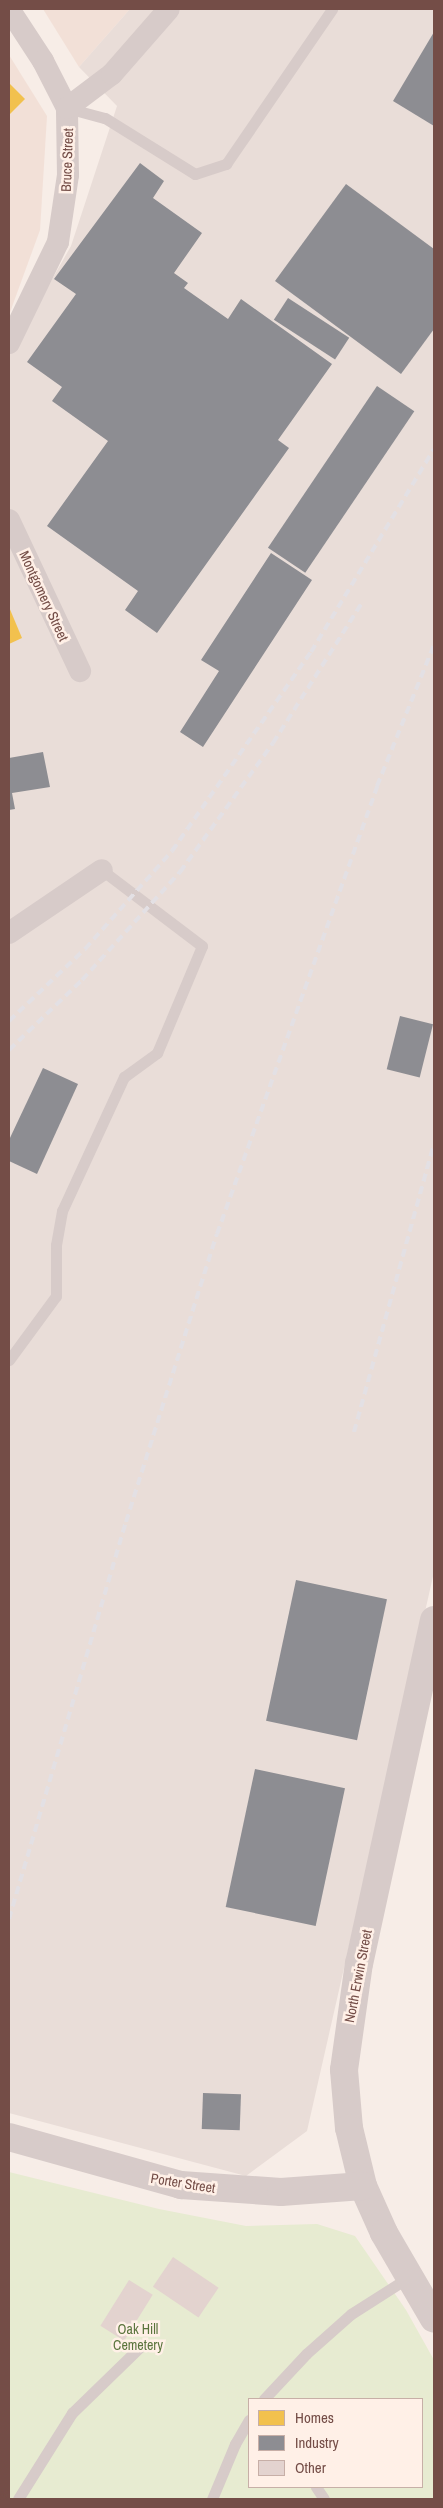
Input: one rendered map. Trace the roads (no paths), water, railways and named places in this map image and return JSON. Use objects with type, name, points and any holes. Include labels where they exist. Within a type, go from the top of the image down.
[{"type":"street","points":[[9,9],[43,61],[67,108]]},
{"type":"street","name":"Bruce Street","points":[[9,343],[58,242],[68,175],[67,108],[112,74],[169,9]]},
{"type":"street","name":"Montgomery Street","points":[[9,520],[80,671]]},
{"type":"street","points":[[9,934],[102,870]]},
{"type":"street","name":"North Erwin Street","points":[[434,1620],[359,1963],[346,2042],[345,2098],[354,2158],[362,2186],[434,2319]]},
{"type":"street","name":"Porter Street","points":[[9,2137],[143,2177],[208,2189],[290,2192],[362,2186]]},
{"type":"lane","points":[[67,108],[105,118],[195,174],[226,164],[332,9]]},
{"type":"lane","points":[[9,1360],[56,1296],[56,1245],[62,1211],[124,1078],[157,1053],[202,946],[102,870]]},
{"type":"lane","points":[[265,2398],[306,2354],[345,2319],[410,2277]]},
{"type":"lane","points":[[18,2499],[72,2413],[143,2344]]},
{"type":"lane","points":[[212,2499],[235,2444],[248,2422]]},
{"type":"lane","points":[[317,2488],[324,2499]]},
{"type":"railway","points":[[9,1021],[85,949],[172,851],[311,652],[434,449]]},
{"type":"railway","points":[[9,1050],[82,980],[180,872],[273,743],[363,601]]},
{"type":"railway","points":[[9,1919],[126,1522],[217,1234],[377,786],[434,645]]},
{"type":"railway","points":[[354,1432],[434,1144]]},
{"type":"park label","name":"Oak Hill Cemetery","points":[[138,2338]]}]
